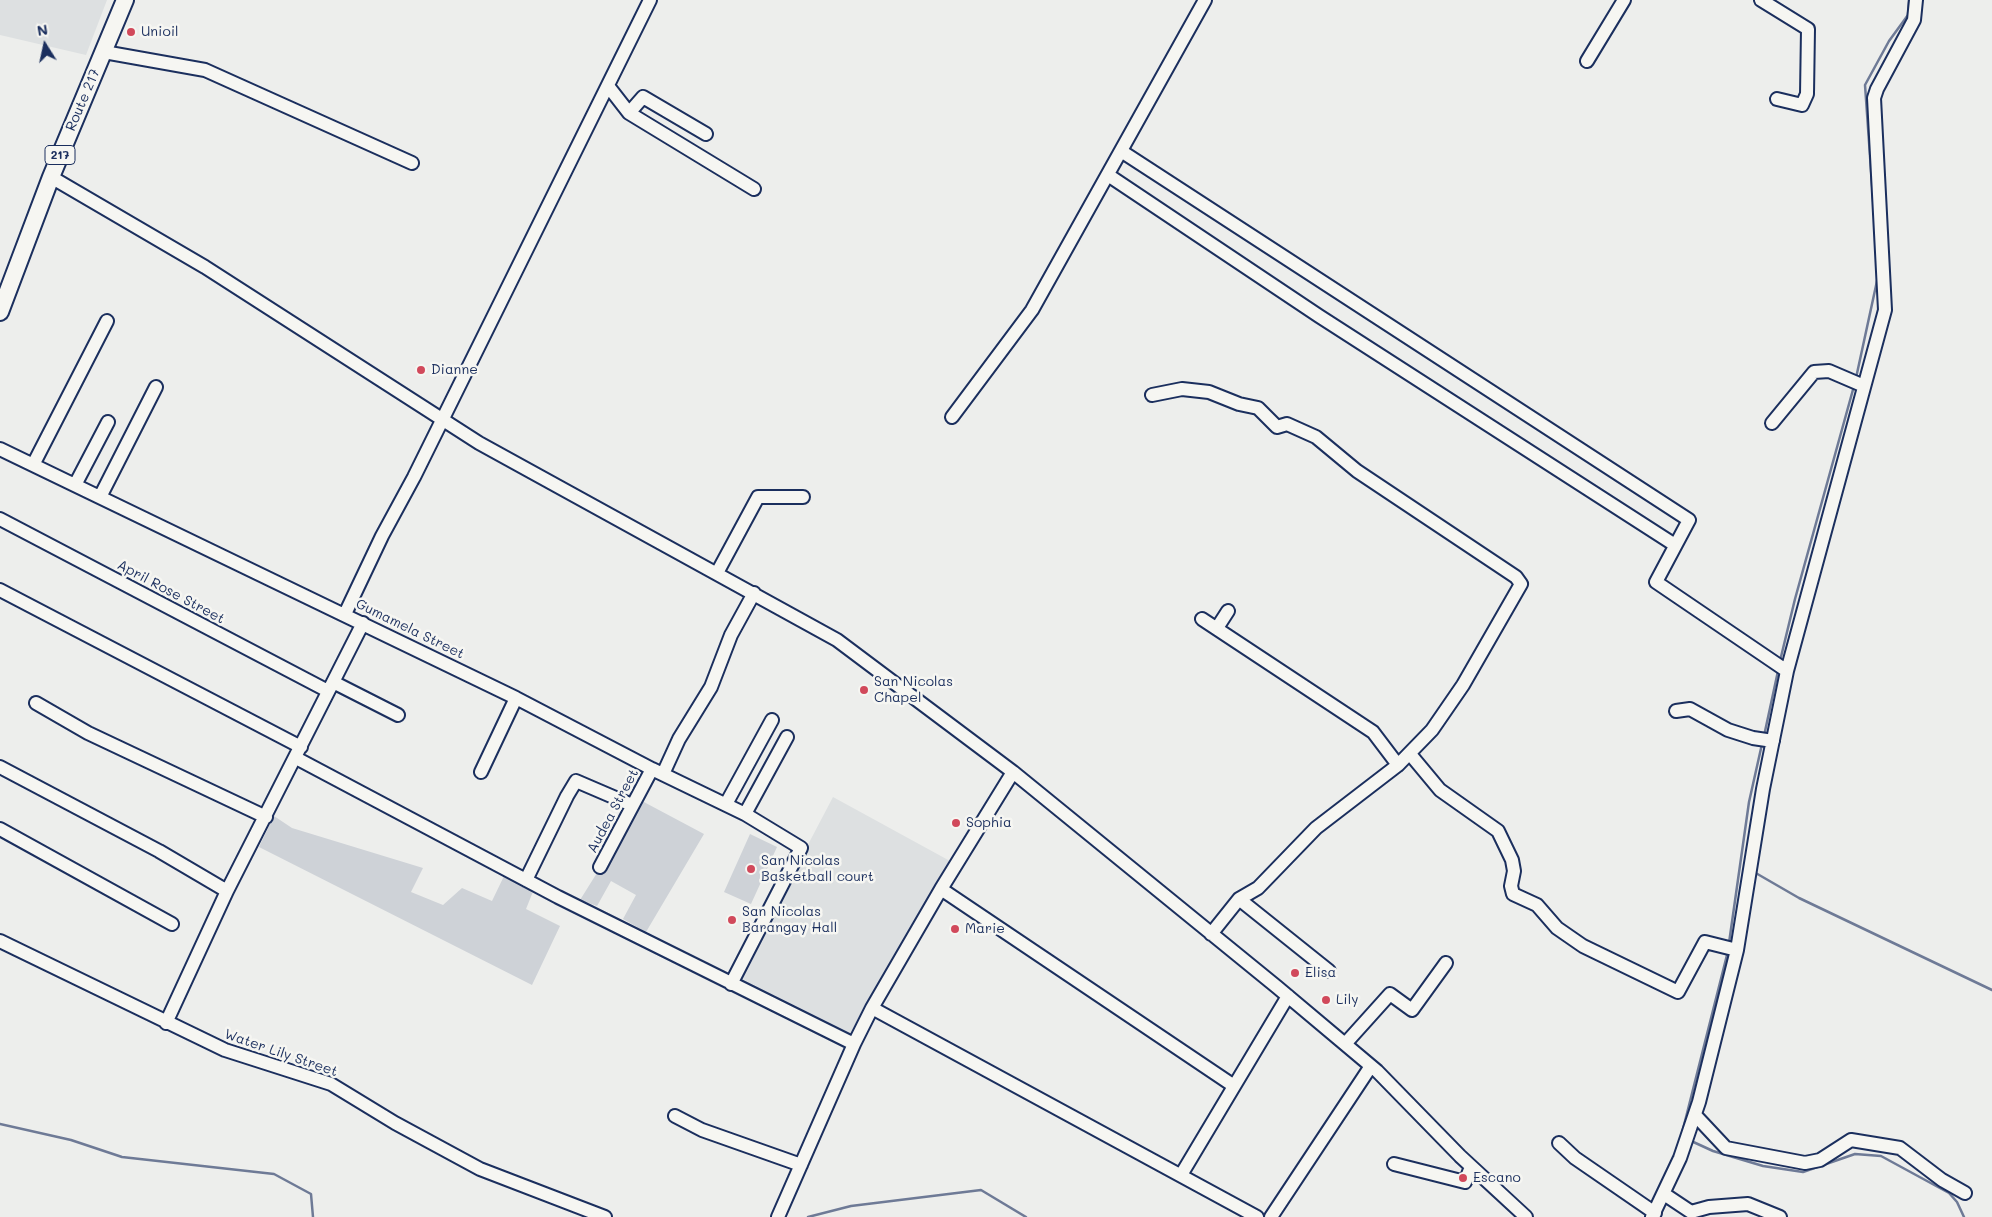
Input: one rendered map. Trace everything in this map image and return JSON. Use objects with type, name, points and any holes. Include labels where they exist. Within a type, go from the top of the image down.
[{"type":"main road","name":"Route 217","points":[[0,312],[51,177],[125,0]]},
{"type":"street","points":[[345,614],[382,536],[650,0]]},
{"type":"street","points":[[952,417],[1032,310],[1205,0]]},
{"type":"street","points":[[1587,61],[1624,0]]},
{"type":"street","points":[[1761,0],[1808,29],[1807,94],[1802,105],[1777,99]]},
{"type":"street","points":[[1559,1143],[1575,1158],[1654,1215],[1696,1116],[1737,950],[1787,671],[1885,310],[1874,98],[1879,84],[1914,20],[1916,0]]},
{"type":"street","points":[[104,52],[205,70],[412,163]]},
{"type":"street","points":[[608,86],[629,114],[754,189]]},
{"type":"street","points":[[629,114],[643,97],[706,134]]},
{"type":"street","points":[[1121,151],[1689,520],[1656,582],[1787,671]]},
{"type":"street","points":[[1108,175],[1319,316],[1675,546]]},
{"type":"street","points":[[51,177],[205,267],[441,420],[837,640],[1013,772],[1288,996],[1371,1066],[1471,1167],[1526,1217]]},
{"type":"street","points":[[33,465],[107,321]]},
{"type":"street","points":[[1772,423],[1814,372],[1829,371],[1864,386]]},
{"type":"street","points":[[100,497],[156,388]]},
{"type":"street","points":[[1152,395],[1182,389],[1209,392],[1238,404],[1258,408],[1277,427],[1287,424],[1316,437],[1357,471],[1520,581],[1519,590],[1463,685],[1432,730],[1398,765],[1316,828],[1258,888],[1239,899],[1211,934]]},
{"type":"street","points":[[75,485],[108,422]]},
{"type":"street","name":"Gumamela Street","points":[[0,449],[516,698],[658,772],[726,804],[801,848],[731,984]]},
{"type":"street","points":[[718,573],[758,497],[803,497]]},
{"type":"street","name":"April Rose Street","points":[[0,519],[330,687],[398,715]]},
{"type":"street","points":[[0,590],[298,752],[526,880],[854,1044]]},
{"type":"street","name":"Audea Street","points":[[600,867],[632,804],[658,772],[712,687],[731,635],[754,593]]},
{"type":"street","points":[[1217,628],[1228,611]]},
{"type":"street","points":[[1202,619],[1373,732],[1398,765]]},
{"type":"street","points":[[166,1023],[227,891],[363,623]]},
{"type":"street","points":[[481,772],[516,698]]},
{"type":"street","points":[[36,703],[88,733],[266,817]]},
{"type":"street","points":[[1676,711],[1690,708],[1728,730],[1753,738],[1773,741]]},
{"type":"street","points":[[726,804],[772,720]]},
{"type":"street","points":[[745,814],[787,737]]},
{"type":"street","points":[[1410,754],[1440,790],[1498,831],[1512,860],[1514,871],[1511,886],[1513,894],[1537,906],[1557,928],[1583,946],[1678,992],[1705,942],[1737,950]]},
{"type":"street","points":[[0,767],[158,851],[227,891]]},
{"type":"street","points":[[778,1217],[854,1044],[872,1008],[941,889],[1013,772]]},
{"type":"street","points":[[526,880],[566,796],[576,781],[632,804]]},
{"type":"street","points":[[0,829],[172,924]]},
{"type":"street","points":[[941,889],[1234,1086]]},
{"type":"street","points":[[1239,899],[1329,972]]},
{"type":"street","name":"Water Lily Street","points":[[0,940],[224,1050],[331,1084],[395,1123],[480,1169],[605,1217]]},
{"type":"street","points":[[1345,1044],[1390,994],[1412,1010],[1446,963]]},
{"type":"street","points":[[1181,1176],[1288,996]]},
{"type":"street","points":[[872,1008],[1258,1217]]},
{"type":"street","points":[[1271,1217],[1371,1066]]},
{"type":"street","points":[[675,1116],[702,1130],[801,1165]]},
{"type":"street","points":[[1696,1116],[1726,1148],[1805,1163],[1820,1160],[1851,1140],[1900,1148],[1942,1180],[1965,1193]]},
{"type":"street","points":[[1394,1164],[1465,1182],[1471,1167]]},
{"type":"street","points":[[1664,1194],[1691,1212],[1709,1207],[1748,1204],[1780,1217]]},
{"type":"shaded area","points":[[0,0],[107,0],[86,55],[0,35]]},
{"type":"shaded area","points":[[833,797],[950,861],[848,1041],[737,980]]},
{"type":"shaded area","points":[[642,801],[704,834],[646,932],[623,919],[636,895],[611,881],[597,906],[580,900]]},
{"type":"shaded area","points":[[274,816],[292,828],[423,868],[411,892],[443,905],[462,888],[492,901],[505,874],[534,889],[526,909],[560,926],[532,985],[259,847]]},
{"type":"shaded area","name":"San Nicolas Basketball court","points":[[750,834],[777,847],[751,904],[724,892]]},
{"type":"waterway","points":[[1874,213],[1865,85],[1889,41],[1908,15],[1909,0]]},
{"type":"waterway","points":[[1856,378],[1877,281]]},
{"type":"waterway","points":[[1780,661],[1795,599],[1854,386]]},
{"type":"waterway","points":[[1764,736],[1778,671]]},
{"type":"waterway","points":[[1729,943],[1749,802],[1762,744]]},
{"type":"waterway","points":[[1754,872],[1799,898],[1992,990]]},
{"type":"waterway","points":[[1681,1137],[1728,951]]},
{"type":"waterway","points":[[0,1124],[71,1140],[122,1157],[274,1174],[311,1194],[313,1217]]},
{"type":"waterway","points":[[1689,1140],[1713,1151],[1763,1166],[1803,1172],[1855,1154],[1881,1156],[1949,1193],[1957,1202],[1964,1217]]},
{"type":"waterway","points":[[808,1217],[851,1206],[981,1190],[1026,1217]]},
{"type":"place","name":"Unioil","points":[[131,32]]},
{"type":"place","name":"Dianne","points":[[421,370]]},
{"type":"place","name":"San Nicolas Chapel","points":[[864,690]]},
{"type":"place","name":"Sophia","points":[[956,823]]},
{"type":"place","name":"San Nicolas Basketball court","points":[[751,869]]},
{"type":"place","name":"San Nicolas Barangay Hall","points":[[732,920]]},
{"type":"place","name":"Marie","points":[[955,929]]},
{"type":"place","name":"Elisa","points":[[1295,973]]},
{"type":"place","name":"Lily","points":[[1326,1000]]},
{"type":"place","name":"Escano","points":[[1463,1178]]}]
